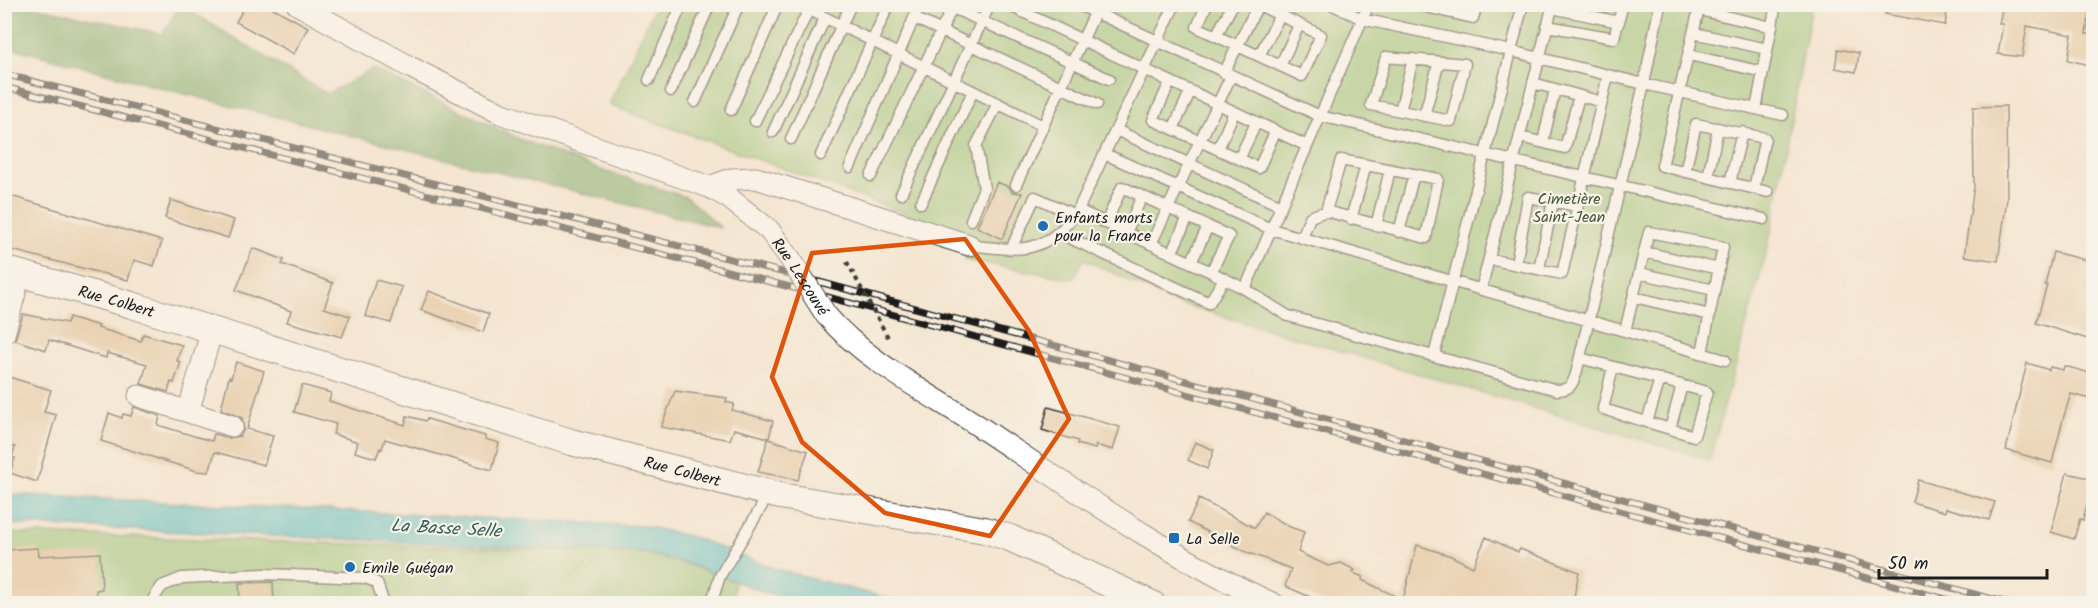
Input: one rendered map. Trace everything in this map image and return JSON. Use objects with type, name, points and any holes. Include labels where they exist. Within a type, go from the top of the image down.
[{"type":"street","name":"Rue Lescouvé","points":[[297,4],[410,67],[500,112],[709,187],[729,198],[768,231],[789,257],[826,315],[840,331],[871,356],[1051,474],[1202,569],[1274,603]]},
{"type":"street","points":[[709,187],[731,179],[756,178],[969,244]]},
{"type":"street","name":"Rue Colbert","points":[[4,334],[12,271],[212,330],[571,442],[769,494],[985,530],[1010,538],[1152,603]]},
{"type":"street","points":[[188,412],[212,330]]},
{"type":"street","points":[[139,396],[232,426]]},
{"type":"lane","points":[[649,80],[682,4]]},
{"type":"lane","points":[[671,91],[710,4]]},
{"type":"lane","points":[[695,102],[739,4]]},
{"type":"lane","points":[[731,110],[778,4]]},
{"type":"lane","points":[[798,4],[810,7],[825,18],[1043,126]]},
{"type":"lane","points":[[791,140],[851,4]]},
{"type":"lane","points":[[821,155],[889,4]]},
{"type":"lane","points":[[850,167],[920,4]]},
{"type":"lane","points":[[901,194],[990,4]]},
{"type":"lane","points":[[1006,4],[1307,146]]},
{"type":"lane","points":[[1077,4],[1097,9],[1157,43],[1320,116],[1764,219]]},
{"type":"lane","points":[[969,244],[1011,249],[1032,248],[1049,240],[1070,223],[1077,213],[1175,4]]},
{"type":"lane","points":[[1151,244],[1218,105],[1238,46],[1257,5],[1321,35],[1302,76],[1280,66],[1238,46],[1197,27],[1208,4]]},
{"type":"lane","points":[[1216,36],[1233,4]]},
{"type":"lane","points":[[1331,4],[1362,19],[1511,51],[1783,115]]},
{"type":"lane","points":[[1245,289],[1369,4]]},
{"type":"lane","points":[[1413,4],[1473,18],[1477,4]]},
{"type":"lane","points":[[1434,356],[1523,4]]},
{"type":"lane","points":[[1548,26],[1614,38],[1623,4]]},
{"type":"lane","points":[[1011,249],[1035,196],[1106,223],[1191,262],[1245,289],[1288,316],[1557,390],[1566,390],[1573,384],[1580,358],[1644,84],[1660,4]]},
{"type":"lane","points":[[1756,109],[1776,4]]},
{"type":"lane","points":[[871,176],[924,67],[950,6],[1109,79]]},
{"type":"lane","points":[[1481,290],[1552,6],[1618,22]]},
{"type":"lane","points":[[755,121],[810,7]]},
{"type":"lane","points":[[1768,192],[1662,166],[1699,7],[1772,27]]},
{"type":"lane","points":[[1016,185],[1097,9]]},
{"type":"lane","points":[[1259,56],[1280,15]]},
{"type":"lane","points":[[773,132],[825,18]]},
{"type":"lane","points":[[914,18],[1097,104]]},
{"type":"lane","points":[[1280,66],[1299,25]]},
{"type":"lane","points":[[1694,33],[1767,49]]},
{"type":"lane","points":[[1689,55],[1763,72]]},
{"type":"lane","points":[[1386,57],[1439,62],[1465,64],[1451,121],[1371,105],[1386,57]]},
{"type":"lane","points":[[1400,111],[1413,59]]},
{"type":"lane","points":[[1424,116],[1439,62]]},
{"type":"lane","points":[[1489,259],[1562,274],[1608,75]]},
{"type":"lane","points":[[1170,82],[1153,120],[1259,168],[1275,132]]},
{"type":"lane","points":[[1533,83],[1602,102]]},
{"type":"lane","points":[[1543,142],[1555,89]]},
{"type":"lane","points":[[921,203],[973,91]]},
{"type":"lane","points":[[1173,129],[1190,92]]},
{"type":"lane","points":[[1520,137],[1565,148],[1579,96]]},
{"type":"lane","points":[[971,220],[984,188],[976,146],[998,103]]},
{"type":"lane","points":[[1218,149],[1234,112]]},
{"type":"lane","points":[[1239,159],[1256,123]]},
{"type":"lane","points":[[1685,172],[1696,124],[1742,132],[1765,138],[1754,188]]},
{"type":"lane","points":[[1708,177],[1718,128]]},
{"type":"lane","points":[[1116,130],[1281,206]]},
{"type":"lane","points":[[1730,183],[1742,132]]},
{"type":"lane","points":[[1105,154],[1271,229],[1725,360]]},
{"type":"lane","points":[[1302,238],[1310,217],[1326,212],[1426,238],[1438,179],[1341,160],[1326,212]]},
{"type":"lane","points":[[1351,219],[1366,165]]},
{"type":"lane","points":[[1376,226],[1390,170]]},
{"type":"lane","points":[[1399,232],[1413,174]]},
{"type":"lane","points":[[1106,223],[1122,187],[1208,226],[1229,236],[1211,272]]},
{"type":"lane","points":[[1126,232],[1142,196]]},
{"type":"lane","points":[[1516,264],[1528,197],[1577,206]]},
{"type":"lane","points":[[1539,269],[1553,202]]},
{"type":"lane","points":[[1172,254],[1188,217]]},
{"type":"lane","points":[[1191,262],[1208,226]]},
{"type":"lane","points":[[1625,331],[1649,232],[1723,248],[1702,353]]},
{"type":"lane","points":[[1059,233],[1209,303],[1224,279]]},
{"type":"lane","points":[[1644,252],[1719,269]]},
{"type":"lane","points":[[1639,273],[1714,290]]},
{"type":"lane","points":[[1634,297],[1710,315]]},
{"type":"lane","points":[[1580,358],[1707,392],[1694,436],[1603,409],[1613,367]]},
{"type":"lane","points":[[1647,422],[1660,380]]},
{"type":"lane","points":[[1670,429],[1682,385]]},
{"type":"lane","points":[[711,603],[720,576],[769,494]]},
{"type":"lane","points":[[150,603],[162,586],[182,578],[264,574],[366,578],[378,583],[384,603]]},
{"type":"path","points":[[847,262],[890,341]]},
{"type":"highlighted area","points":[[965,239],[1029,331],[1069,419],[990,536],[885,513],[802,442],[772,377],[812,253]]},
{"type":"green space","points":[[4,5],[26,5],[163,34],[180,5],[327,94],[373,69],[522,140],[598,169],[686,197],[721,228],[169,90],[5,46]]},
{"type":"green space","name":"Cimetière Saint-Jean","points":[[656,5],[1812,5],[1770,237],[1710,460],[1175,302],[1084,259],[1073,279],[965,260],[970,237],[609,105]]},
{"type":"green space","name":"Emile Guégan","points":[[5,533],[645,553],[684,563],[735,581],[732,604],[5,604]]},
{"type":"water","name":"La Basse Selle","points":[[5,494],[644,526],[693,537],[775,569],[906,603],[810,603],[773,595],[684,563],[645,553],[5,524]]},
{"type":"building","points":[[246,4],[266,4],[308,27],[294,54],[236,22]]},
{"type":"building","points":[[1886,4],[1948,4],[1945,25],[1885,14]]},
{"type":"building","points":[[2003,4],[2091,4],[2086,34],[2094,34],[2090,65],[2068,60],[2072,35],[2027,26],[2022,57],[1998,54],[2003,24],[1999,24]]},
{"type":"building","points":[[1838,49],[1859,53],[1856,72],[1835,68]]},
{"type":"building","points":[[2006,106],[2007,199],[1998,261],[1964,256],[1974,186],[1973,107]]},
{"type":"building","points":[[997,182],[1009,187],[1012,192],[1022,193],[1002,239],[977,227]]},
{"type":"building","points":[[4,194],[162,241],[154,266],[134,260],[128,280],[4,248]]},
{"type":"building","points":[[171,200],[234,220],[228,238],[165,218]]},
{"type":"building","points":[[253,248],[284,260],[282,264],[333,283],[324,308],[350,316],[342,337],[287,322],[291,311],[236,290]]},
{"type":"building","points":[[2053,252],[2094,262],[2094,341],[2036,323],[2047,285],[2045,285]]},
{"type":"building","points":[[376,280],[402,287],[391,323],[365,316]]},
{"type":"building","points":[[429,291],[489,314],[483,332],[421,310]]},
{"type":"building","points":[[23,314],[67,323],[69,317],[141,341],[143,334],[182,345],[177,361],[181,362],[174,383],[171,382],[168,392],[141,384],[147,364],[107,353],[106,358],[49,340],[46,350],[15,340]]},
{"type":"building","points":[[236,362],[264,371],[247,429],[273,436],[264,465],[215,452],[209,472],[197,471],[101,441],[109,413],[122,418],[123,414],[131,416],[134,407],[160,416],[158,425],[212,441],[214,434],[229,438],[240,436],[244,429],[242,418],[221,409],[229,377],[231,378]]},
{"type":"building","points":[[2027,363],[2049,370],[2050,367],[2063,370],[2064,366],[2094,374],[2094,400],[2071,394],[2052,463],[2006,450]]},
{"type":"building","points":[[9,377],[51,390],[44,412],[56,415],[37,482],[10,473],[15,458],[12,457],[15,447],[4,444],[4,393]]},
{"type":"building","points":[[302,385],[331,393],[329,401],[405,425],[407,416],[426,421],[427,419],[485,436],[485,439],[499,443],[492,470],[385,439],[376,458],[355,452],[358,442],[333,434],[336,424],[294,412]]},
{"type":"building","points":[[675,391],[727,398],[726,402],[734,404],[732,410],[773,421],[769,438],[734,429],[730,440],[661,427]]},
{"type":"building","points":[[1048,407],[1120,427],[1113,450],[1096,445],[1095,449],[1077,444],[1078,441],[1042,430]]},
{"type":"building","points":[[768,439],[808,451],[798,480],[758,472]]},
{"type":"building","points":[[1195,442],[1214,450],[1207,469],[1188,460]]},
{"type":"building","points":[[2067,473],[2093,479],[2083,520],[2080,519],[2074,539],[2051,532]]},
{"type":"building","points":[[1918,480],[1995,502],[1989,520],[1946,508],[1945,512],[1912,502]]},
{"type":"building","points":[[1199,499],[1255,528],[1264,512],[1304,532],[1298,552],[1328,566],[1341,563],[1355,570],[1353,573],[1363,577],[1362,580],[1403,600],[1417,545],[1451,556],[1473,567],[1486,537],[1518,552],[1520,549],[1579,572],[1573,601],[1569,603],[1324,603],[1285,586],[1291,569],[1250,554],[1188,522]]},
{"type":"building","points":[[38,548],[39,556],[100,553],[102,589],[96,590],[97,603],[4,603],[4,550]]},
{"type":"building","points":[[273,582],[274,603],[240,603],[239,583]]},
{"type":"railway","points":[[4,74],[801,277],[2011,604]]},
{"type":"railway","points":[[4,87],[798,289],[1964,604]]},
{"type":"place","name":"Enfants morts pour la France","points":[[1043,226]]},
{"type":"place","name":"La Selle","points":[[1174,538]]},
{"type":"place","name":"Emile Guégan","points":[[350,567]]}]
